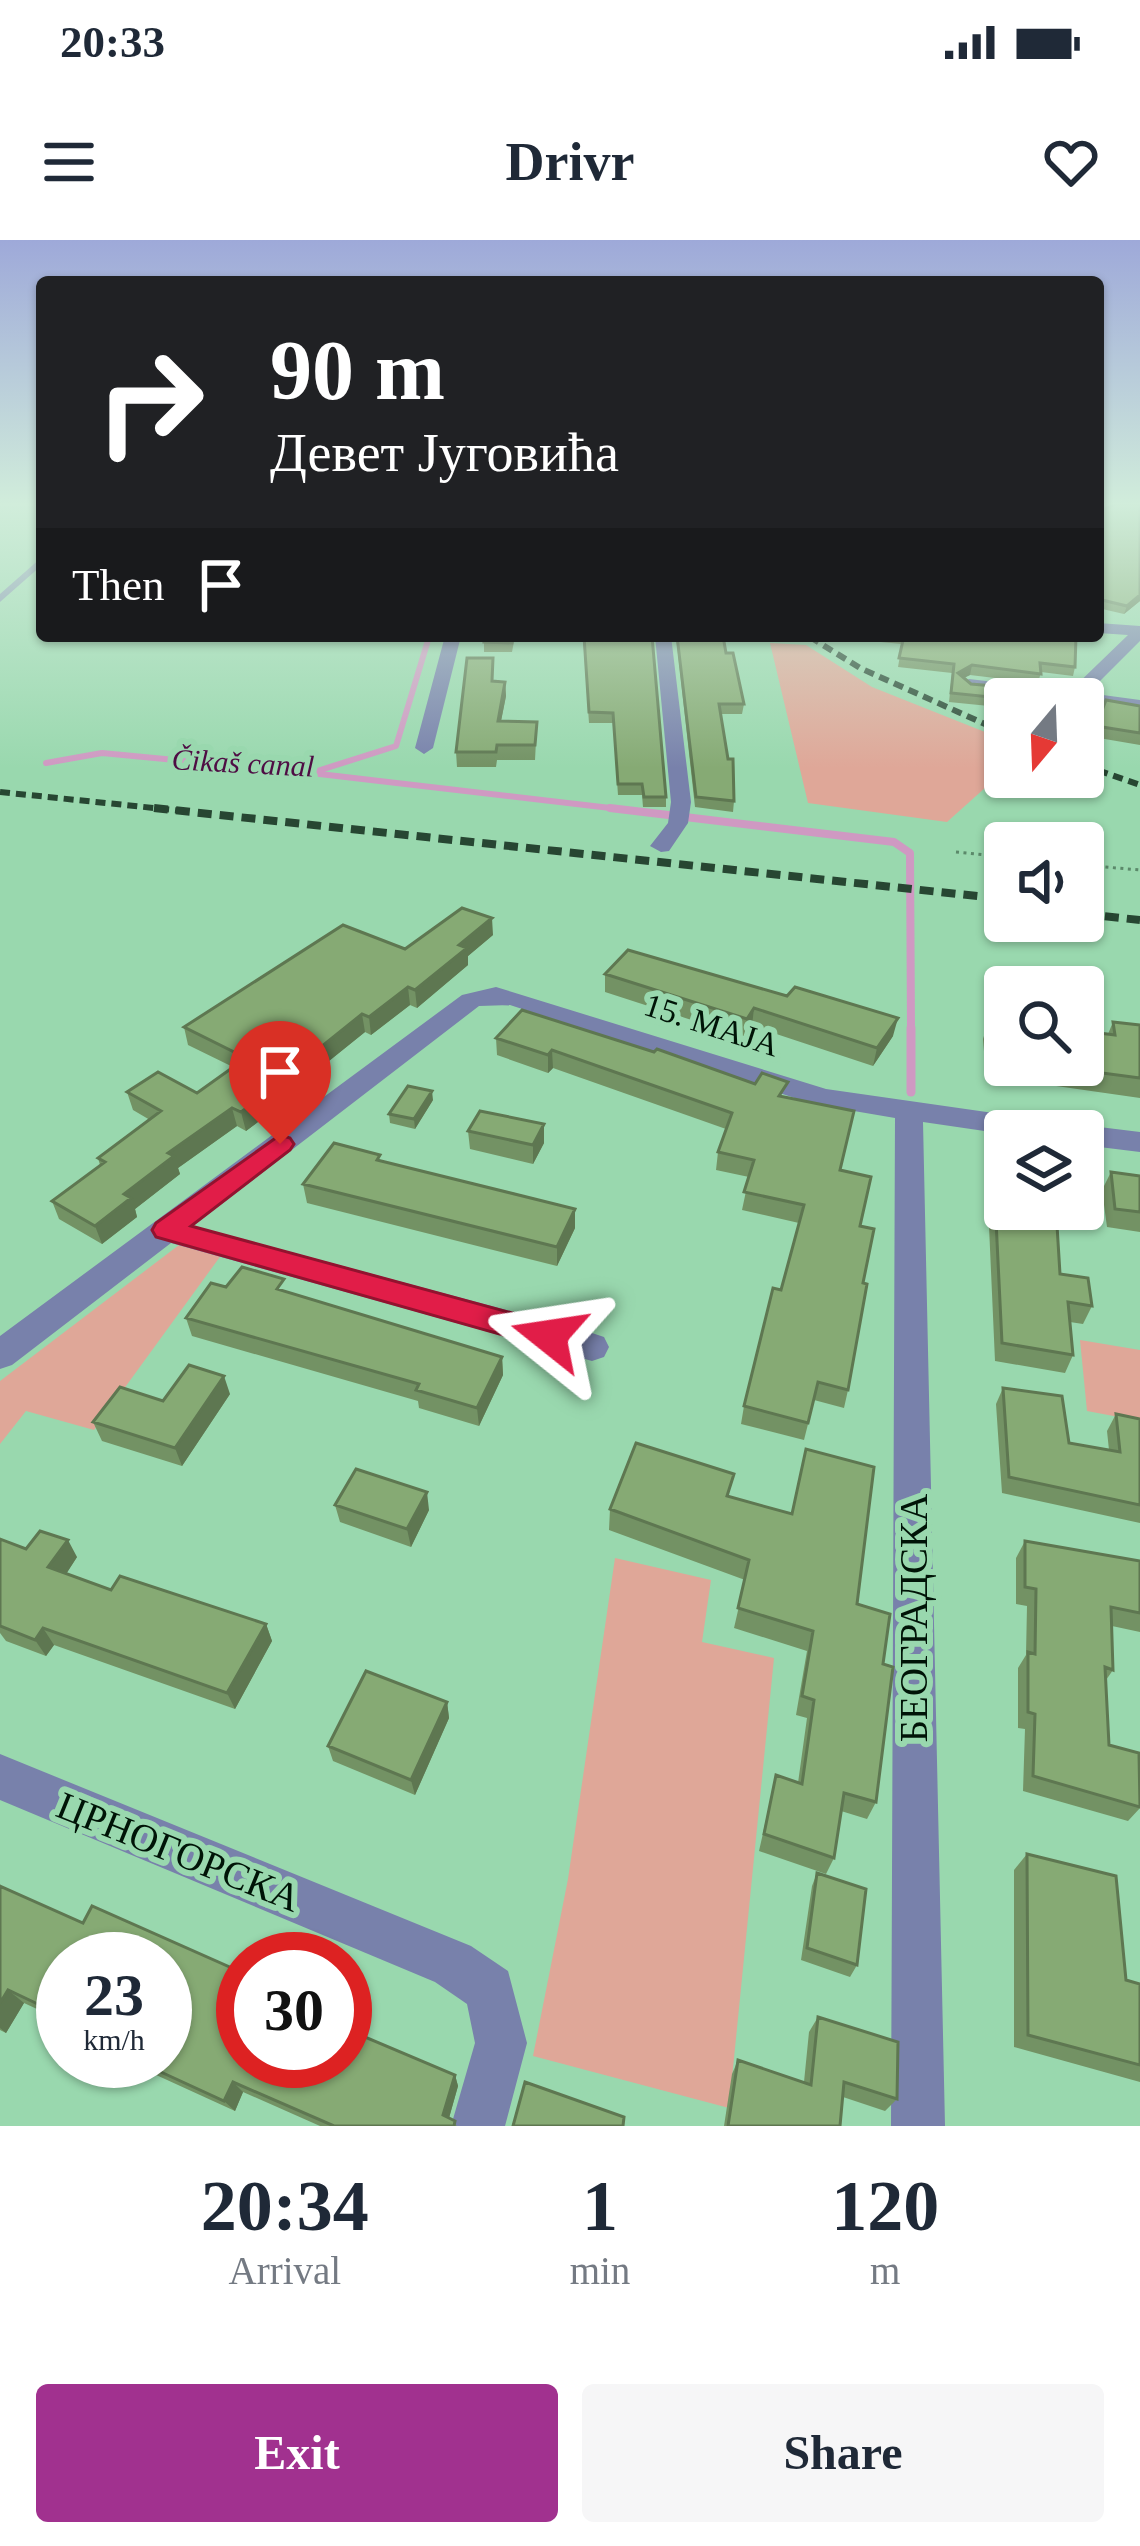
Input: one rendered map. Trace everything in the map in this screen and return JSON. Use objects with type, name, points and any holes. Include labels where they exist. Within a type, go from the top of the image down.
[{"type":"street","points":[[1104,629],[1140,632]]},
{"type":"street","points":[[1093,678],[1140,632]]},
{"type":"street","points":[[424,748],[450,642]]},
{"type":"street","points":[[662,846],[679,813],[664,642]]},
{"type":"street","points":[[970,684],[984,685]]},
{"type":"street","points":[[1104,693],[1122,693],[1140,705]]},
{"type":"street","name":"15. МАЈА","points":[[166,1230],[471,1000],[496,995],[824,1097],[984,1121]]},
{"type":"street","name":"БЕОГРАДСКА","points":[[909,1110],[918,2126]]},
{"type":"street","points":[[1104,1138],[1140,1142]]},
{"type":"street","points":[[2,1350],[166,1230],[592,1347]]},
{"type":"street","name":"ЦРНОГОРСКА","points":[[0,1777],[453,1964],[490,1989],[501,2043],[478,2126]]},
{"type":"path","points":[[956,852],[984,855]]},
{"type":"path","points":[[1104,867],[1140,870]]},
{"type":"shaded area","points":[[770,643],[806,645],[872,687],[984,732],[984,789],[947,822],[808,803]]},
{"type":"shaded area","points":[[179,1245],[222,1254],[94,1430],[26,1411],[0,1444],[0,1381]]},
{"type":"shaded area","points":[[1080,1340],[1140,1350],[1140,1421],[1087,1411]]},
{"type":"shaded area","points":[[615,1558],[711,1580],[702,1642],[774,1658],[729,2108],[533,2056],[568,1879]]},
{"type":"building","points":[[1104,592],[1140,592],[1127,606],[1104,600]]},
{"type":"building","points":[[584,642],[653,642],[666,797],[644,797],[642,784],[618,784],[613,713],[589,712]]},
{"type":"building","points":[[678,642],[724,642],[726,653],[733,653],[744,704],[719,704],[728,759],[733,759],[734,801],[696,797]]},
{"type":"building","points":[[903,642],[1076,642],[1075,667],[1040,663],[1041,674],[972,665],[958,673],[971,684],[984,685],[984,696],[951,693],[954,664],[899,658]]},
{"type":"building","points":[[467,658],[493,658],[492,681],[505,682],[498,721],[537,722],[535,745],[456,752]]},
{"type":"building","points":[[1106,700],[1140,706],[1140,733],[1104,727]]},
{"type":"building","points":[[462,908],[492,918],[459,945],[467,948],[415,990],[408,987],[369,1017],[362,1014],[316,1051],[322,1053],[241,1112],[232,1108],[168,1153],[174,1156],[124,1194],[131,1198],[95,1226],[52,1201],[105,1162],[98,1158],[161,1111],[127,1092],[158,1072],[197,1093],[246,1058],[184,1027],[343,925],[405,949]]},
{"type":"building","points":[[628,950],[787,996],[795,987],[898,1018],[877,1048],[754,1008],[747,1019],[605,974]]},
{"type":"building","points":[[522,1010],[654,1052],[657,1049],[755,1084],[762,1073],[788,1082],[779,1096],[854,1111],[840,1170],[871,1177],[860,1226],[874,1229],[863,1283],[867,1284],[848,1390],[818,1382],[808,1423],[744,1406],[773,1288],[781,1290],[804,1205],[744,1192],[754,1160],[718,1152],[732,1113],[552,1050],[548,1055],[496,1038]]},
{"type":"building","points":[[1113,1022],[1140,1025],[1140,1078],[1104,1073],[1104,1034],[1115,1035]]},
{"type":"building","points":[[408,1086],[432,1091],[414,1119],[389,1114]]},
{"type":"building","points":[[480,1111],[544,1124],[533,1145],[468,1131]]},
{"type":"building","points":[[334,1143],[380,1155],[377,1160],[575,1209],[557,1247],[303,1184]]},
{"type":"building","points":[[1111,1172],[1140,1176],[1140,1212],[1115,1209]]},
{"type":"building","points":[[996,1230],[1057,1230],[1060,1274],[1088,1278],[1092,1306],[1068,1302],[1073,1355],[1002,1343]]},
{"type":"building","points":[[242,1267],[284,1279],[277,1289],[502,1357],[477,1408],[416,1390],[419,1384],[186,1318],[211,1283],[226,1287]]},
{"type":"building","points":[[189,1365],[224,1376],[175,1448],[93,1422],[120,1387],[163,1401]]},
{"type":"building","points":[[1003,1388],[1062,1396],[1069,1443],[1120,1452],[1116,1414],[1140,1419],[1140,1505],[1009,1477]]},
{"type":"building","points":[[636,1443],[734,1474],[727,1496],[792,1514],[806,1449],[874,1467],[857,1604],[890,1614],[883,1664],[893,1667],[876,1802],[844,1793],[834,1858],[764,1834],[776,1775],[802,1784],[814,1700],[802,1696],[813,1631],[738,1608],[749,1560],[610,1509]]},
{"type":"building","points":[[356,1469],[427,1492],[407,1529],[335,1505]]},
{"type":"building","points":[[40,1531],[68,1540],[48,1567],[111,1590],[120,1576],[266,1624],[227,1693],[43,1628],[35,1640],[0,1626],[0,1539],[26,1549]]},
{"type":"building","points":[[1025,1541],[1140,1561],[1140,1613],[1111,1607],[1113,1670],[1105,1667],[1109,1745],[1139,1753],[1140,1807],[1033,1776],[1035,1714],[1028,1712],[1028,1652],[1035,1654],[1036,1589],[1025,1587]]},
{"type":"building","points":[[366,1671],[447,1702],[411,1780],[328,1746]]},
{"type":"building","points":[[1027,1854],[1116,1876],[1126,1980],[1140,1984],[1140,2065],[1028,2035]]},
{"type":"building","points":[[817,1873],[866,1889],[857,1965],[807,1948]]},
{"type":"building","points":[[0,1886],[83,1923],[92,1906],[151,1932],[36,1932],[36,2003],[8,1990],[0,2003]]},
{"type":"building","points":[[192,1950],[216,1961],[216,2088],[230,2088],[224,2101],[192,2086]]},
{"type":"building","points":[[818,2017],[898,2042],[897,2099],[844,2082],[840,2126],[728,2126],[738,2060],[811,2085]]},
{"type":"building","points":[[372,2040],[455,2075],[443,2115],[455,2121],[454,2126],[334,2126],[247,2088],[372,2088]]},
{"type":"building","points":[[525,2082],[624,2117],[623,2126],[513,2126]]},
{"type":"waterway","name":"Čikaš canal","points":[[311,773],[396,746],[427,642]]},
{"type":"waterway","name":"Čikaš canal","points":[[46,763],[102,753],[311,773]]},
{"type":"waterway","points":[[311,773],[636,811]]},
{"type":"waterway","points":[[610,808],[894,842],[910,853],[911,1031]]},
{"type":"waterway","points":[[911,1031],[911,1092]]},
{"type":"railway","points":[[818,642],[860,668],[984,724]]},
{"type":"railway","points":[[1104,772],[1140,785]]},
{"type":"railway","points":[[0,792],[183,811]]},
{"type":"railway","points":[[154,808],[984,897]]},
{"type":"railway","points":[[1104,916],[1140,920]]},
{"type":"route","points":[[280,1144],[166,1230],[549,1336]]}]
